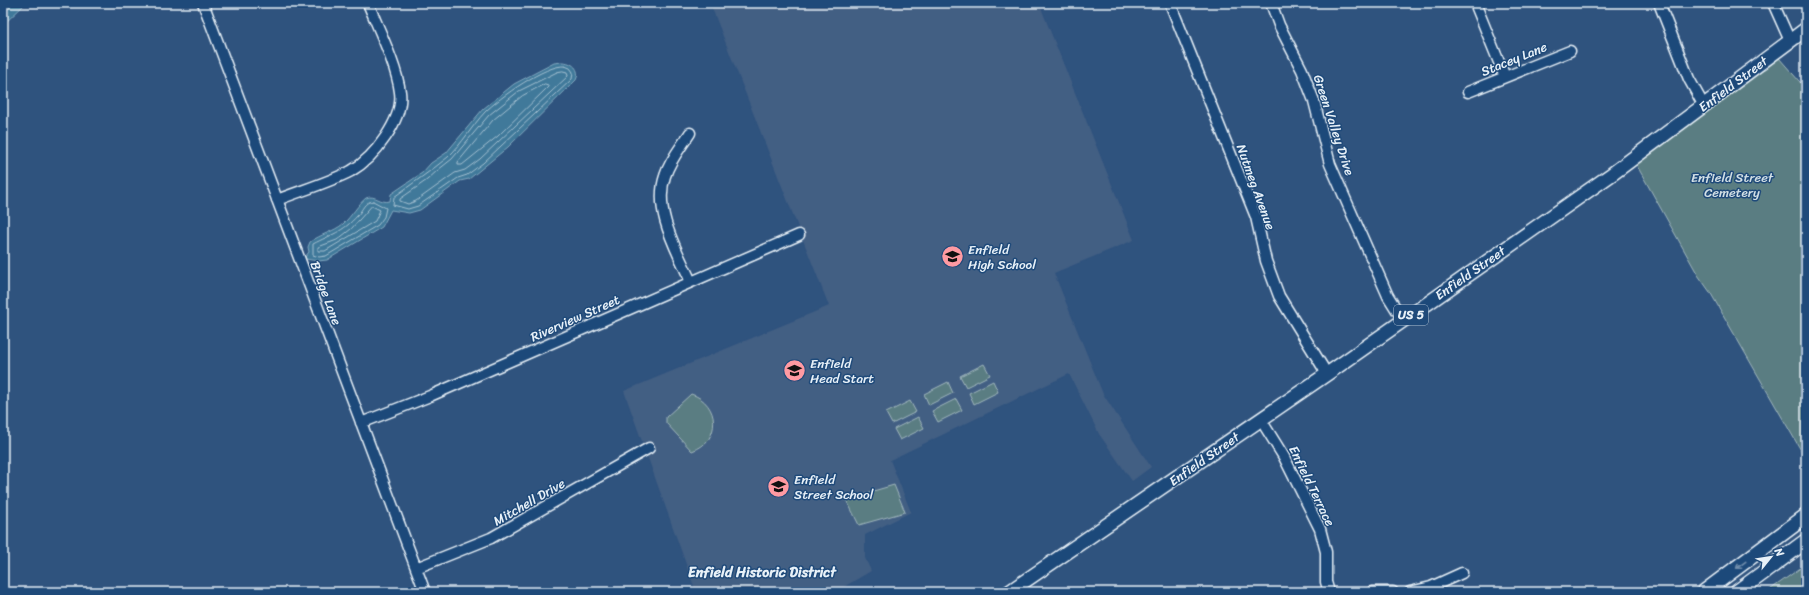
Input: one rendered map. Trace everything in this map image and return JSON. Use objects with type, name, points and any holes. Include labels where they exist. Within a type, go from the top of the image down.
[{"type":"highway","points":[[1704,592],[1806,516]]},
{"type":"highway","points":[[1738,592],[1806,541]]},
{"type":"main road","name":"Enfield Street","points":[[1009,592],[1261,420],[1612,174],[1806,29]]},
{"type":"street","name":"Bridge Lane","points":[[203,3],[425,592]]},
{"type":"street","points":[[277,200],[351,171],[365,160],[378,146],[396,118],[400,103],[400,91],[391,61],[368,3]]},
{"type":"street","name":"Nutmeg Avenue","points":[[1170,3],[1256,217],[1266,261],[1279,296],[1327,374]]},
{"type":"street","name":"Green Valley Drive","points":[[1271,3],[1279,26],[1302,70],[1314,100],[1330,164],[1388,296],[1403,320]]},
{"type":"street","points":[[1475,3],[1505,77]]},
{"type":"street","points":[[1659,3],[1689,79],[1704,106]]},
{"type":"street","points":[[1772,3],[1790,41]]},
{"type":"street","name":"Stacey Lane","points":[[1468,92],[1570,51]]},
{"type":"street","points":[[690,133],[668,169],[662,194],[662,210],[691,282]]},
{"type":"street","name":"Riverview Street","points":[[361,423],[424,399],[799,235]]},
{"type":"street","name":"Enfield Terrace","points":[[1261,420],[1284,457],[1320,529],[1326,552],[1326,582],[1329,592]]},
{"type":"street","name":"Mitchell Drive","points":[[416,568],[491,538],[649,448]]},
{"type":"street","points":[[1410,592],[1431,587],[1462,573]]},
{"type":"street","points":[[1372,592],[1393,592]]},
{"type":"shaded area","name":"Enfield High School","points":[[710,3],[1039,3],[1134,240],[1054,273],[1103,394],[1151,467],[1132,481],[1099,434],[1069,374],[890,460],[911,512],[865,535],[865,558],[871,571],[835,592],[696,592],[624,391],[829,306]]},
{"type":"green space","name":"Enfield Street Cemetery","points":[[1779,58],[1806,89],[1806,459],[1710,292],[1698,275],[1636,164]]},
{"type":"green space","points":[[984,364],[990,375],[966,387],[960,376]]},
{"type":"green space","points":[[993,381],[998,392],[974,404],[969,393]]},
{"type":"green space","points":[[948,382],[953,393],[929,405],[924,394]]},
{"type":"green space","points":[[691,394],[701,399],[708,405],[714,422],[713,431],[709,439],[702,446],[692,451],[666,423],[666,417]]},
{"type":"green space","points":[[956,399],[962,410],[938,422],[932,411]]},
{"type":"green space","points":[[910,401],[916,412],[892,424],[886,413]]},
{"type":"green space","points":[[918,417],[924,428],[900,440],[894,429]]},
{"type":"green space","points":[[894,485],[905,512],[859,525],[846,499]]},
{"type":"green space","points":[[1806,564],[1806,592],[1767,592]]},
{"type":"water","points":[[3,3],[26,3],[3,25]]},
{"type":"water","points":[[554,63],[569,63],[575,67],[577,73],[576,80],[508,147],[469,179],[460,181],[420,210],[409,213],[391,210],[382,227],[327,260],[318,261],[306,259],[305,257],[309,252],[308,247],[310,242],[343,224],[366,198],[372,197],[387,202],[390,201],[391,194],[422,173],[431,163],[446,153],[483,109],[514,84]]},
{"type":"place","name":"Enfield High School","points":[[952,256]]},
{"type":"place","name":"Enfield Head Start","points":[[794,370]]},
{"type":"place","name":"Enfield Street School","points":[[779,486]]},
{"type":"district","name":"Enfield Historic District","points":[[762,572]]}]
